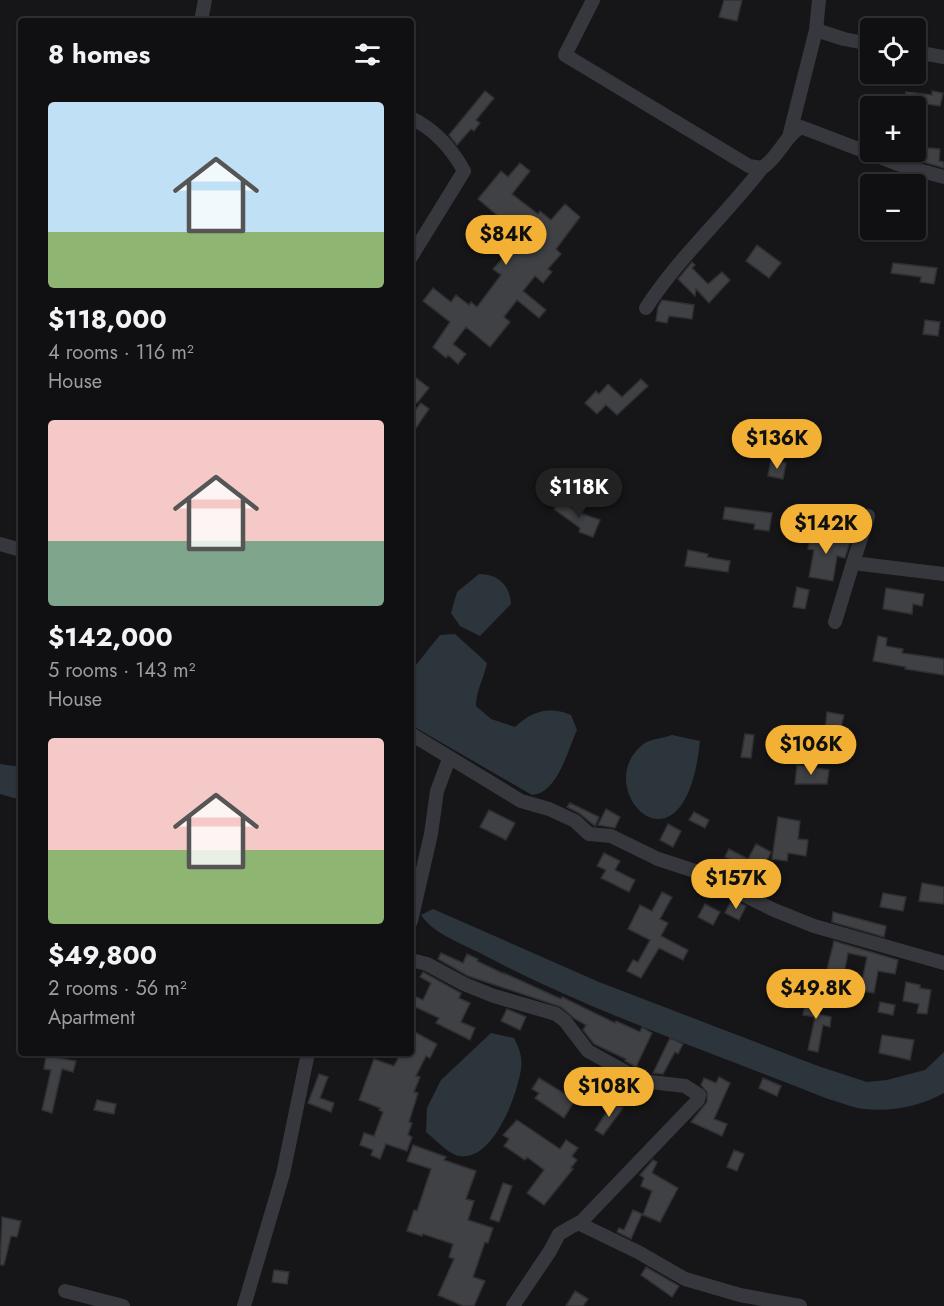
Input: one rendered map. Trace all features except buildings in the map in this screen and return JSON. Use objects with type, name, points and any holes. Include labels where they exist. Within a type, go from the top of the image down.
[{"type":"street","points":[[202,18],[205,0]]},
{"type":"street","points":[[592,0],[565,55],[749,166],[762,168]]},
{"type":"street","points":[[646,308],[666,278],[729,211],[762,168],[770,163],[790,133],[816,30],[819,0]]},
{"type":"street","points":[[816,30],[860,42]]},
{"type":"street","points":[[926,54],[944,57]]},
{"type":"street","points":[[414,120],[425,125],[438,138],[464,171],[414,252]]},
{"type":"street","points":[[790,133],[801,127],[903,166],[944,177]]},
{"type":"street","points":[[835,622],[868,516]]},
{"type":"street","points":[[0,543],[18,549]]},
{"type":"street","points":[[854,563],[944,574]]},
{"type":"street","points":[[414,736],[521,801],[575,821],[589,834],[611,836],[658,859],[695,872],[774,910],[814,926],[944,963]]},
{"type":"street","points":[[414,908],[431,834],[437,791],[449,759]]},
{"type":"street","points":[[414,961],[427,964],[464,984],[494,996],[556,1014],[565,1021],[588,1051],[598,1057],[642,1081],[662,1081],[685,1086],[699,1095],[698,1100],[670,1131],[580,1223],[558,1234],[550,1251],[513,1306]]},
{"type":"street","points":[[244,1306],[283,1174],[307,1056]]},
{"type":"street","points":[[580,1223],[685,1279],[740,1295],[800,1306]]},
{"type":"street","points":[[64,1291],[123,1306]]},
{"type":"shaded area","points":[[479,574],[492,576],[502,582],[508,591],[511,604],[480,636],[460,626],[451,613],[457,592]]},
{"type":"shaded area","points":[[455,634],[487,663],[476,706],[491,719],[515,727],[528,717],[541,712],[555,711],[571,715],[577,730],[561,769],[549,787],[532,795],[414,727],[414,667],[440,635]]},
{"type":"shaded area","points":[[672,735],[700,741],[691,786],[677,811],[660,819],[644,814],[632,801],[626,782],[630,761],[645,743]]},
{"type":"shaded area","points":[[0,764],[18,767],[18,799],[0,794]]},
{"type":"shaded area","points":[[433,909],[599,982],[818,1066],[867,1082],[887,1080],[925,1070],[944,1052],[944,1093],[916,1105],[885,1110],[860,1108],[828,1099],[607,1012],[520,973],[454,941],[432,927],[421,915]]},
{"type":"shaded area","points":[[491,1033],[514,1038],[521,1061],[519,1081],[509,1110],[493,1138],[472,1155],[456,1155],[426,1132],[427,1108],[441,1080]]}]
